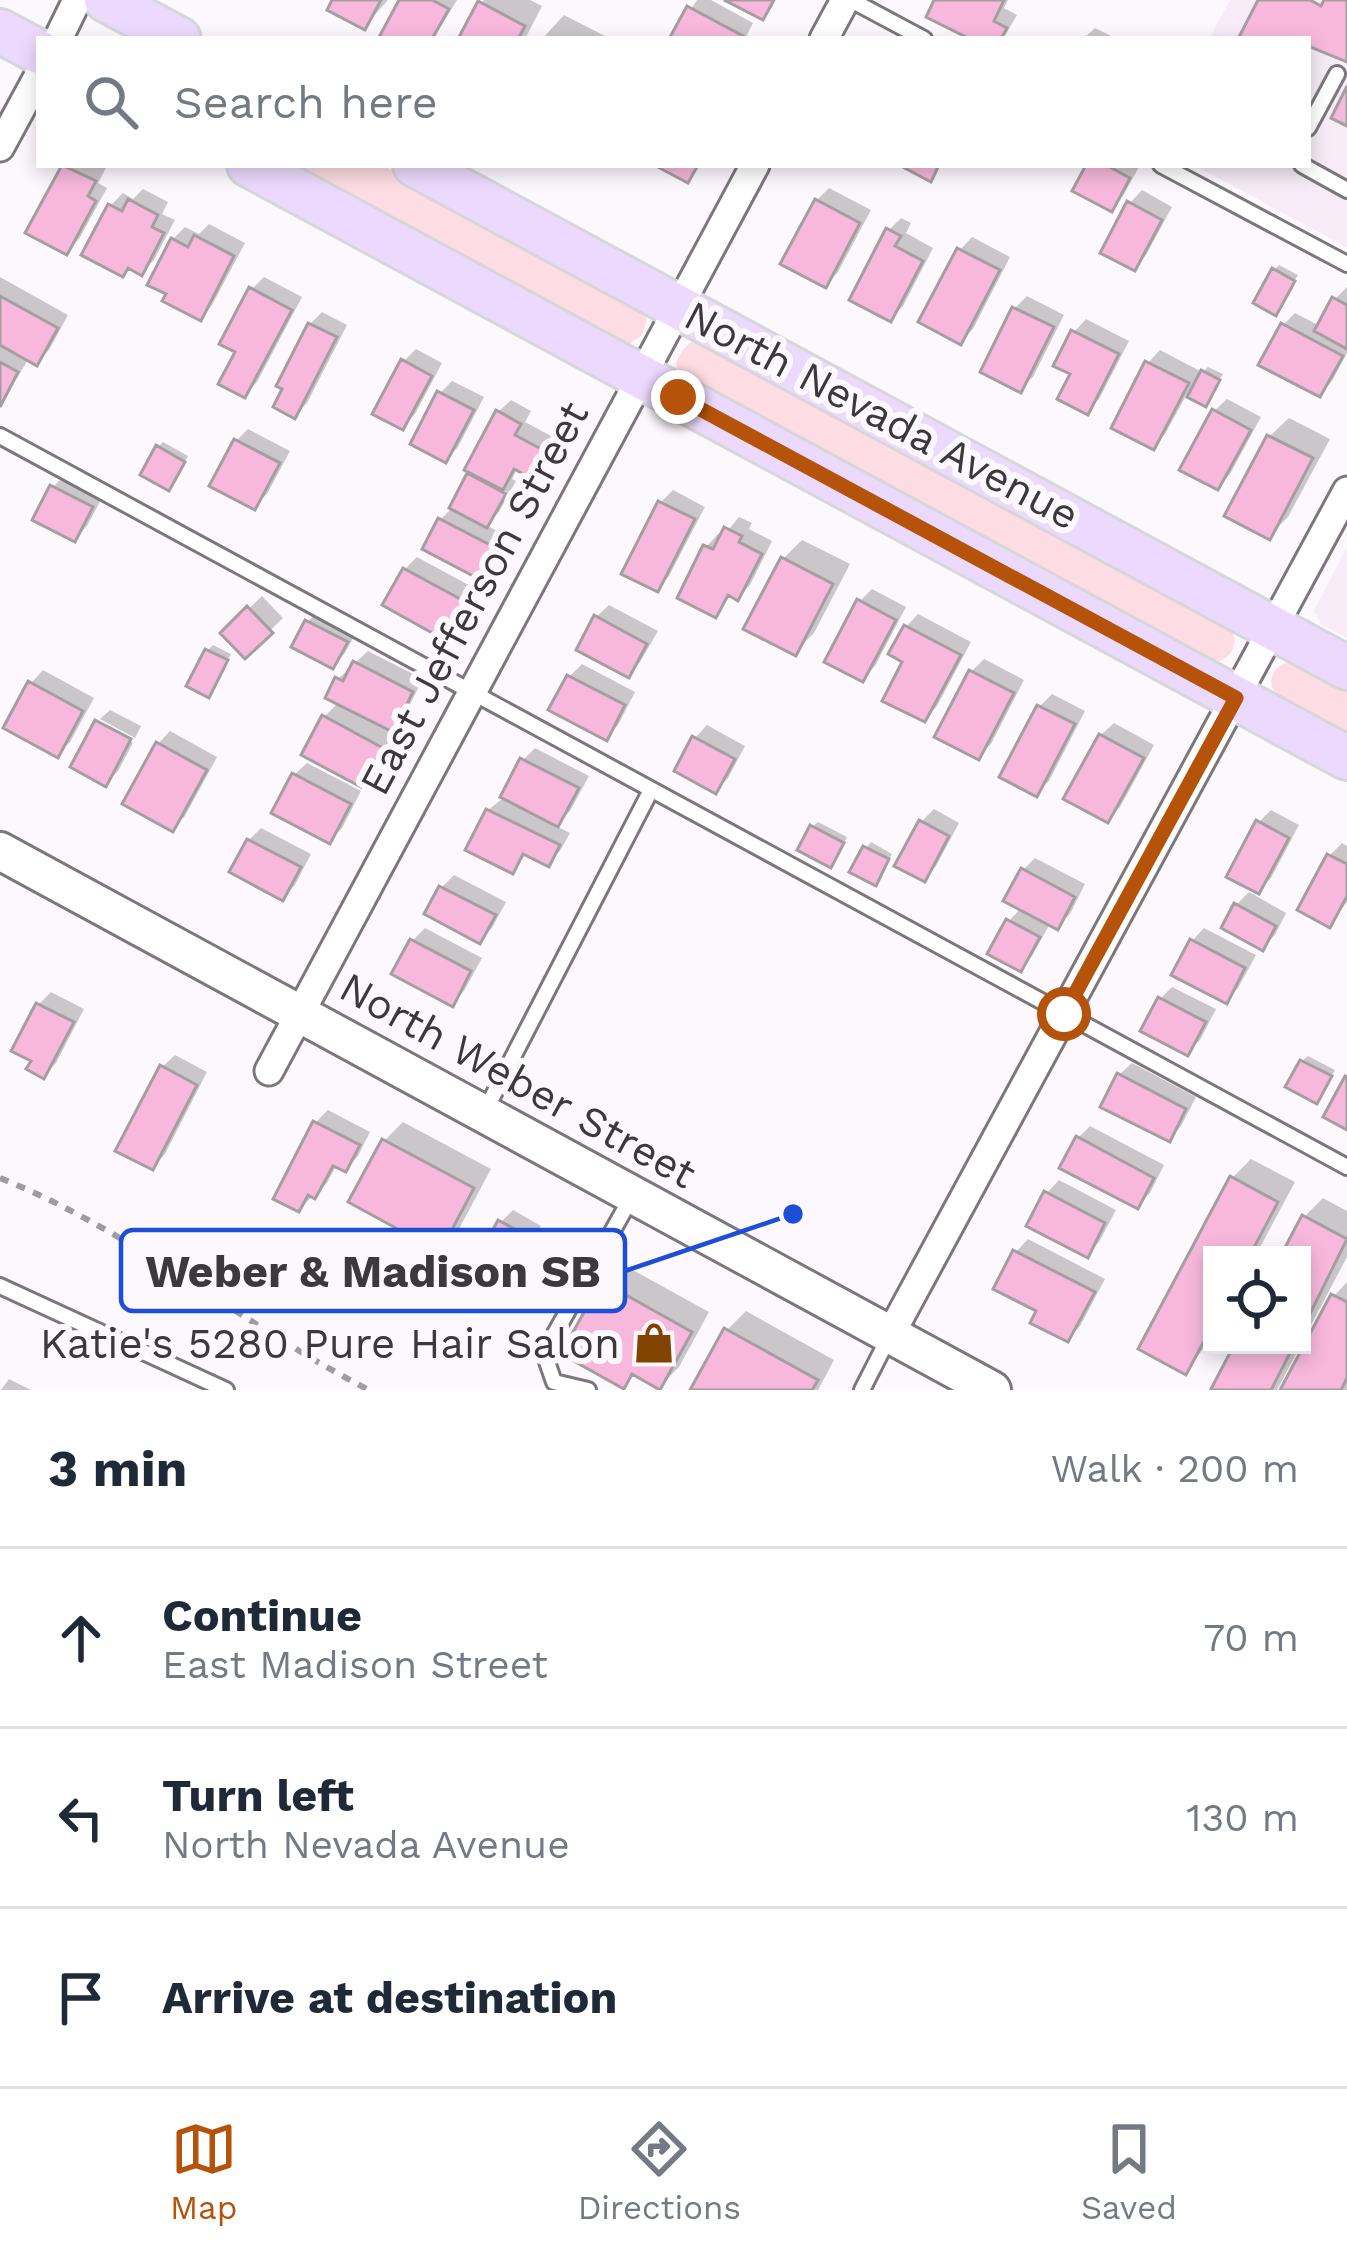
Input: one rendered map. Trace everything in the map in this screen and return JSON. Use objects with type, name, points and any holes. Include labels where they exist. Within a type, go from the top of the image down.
[{"type":"main road","points":[[106,0],[173,36]]},
{"type":"main road","points":[[0,31],[36,50]]},
{"type":"main road","name":"North Nevada Avenue","points":[[255,168],[1347,758]]},
{"type":"main road","name":"North Nevada Avenue","points":[[422,168],[1347,668]]},
{"type":"street","points":[[59,36],[77,0]]},
{"type":"street","points":[[826,36],[848,0]]},
{"type":"street","points":[[0,147],[36,81]]},
{"type":"street","name":"East Jefferson Street","points":[[269,1071],[753,168]]},
{"type":"street","points":[[890,1335],[1347,491]]},
{"type":"street","name":"North Weber Street","points":[[0,851],[992,1390]]},
{"type":"lane","points":[[848,0],[918,36]]},
{"type":"lane","points":[[1311,122],[1337,74]]},
{"type":"lane","points":[[1167,168],[1347,264]]},
{"type":"lane","points":[[1307,168],[1347,190]]},
{"type":"lane","points":[[0,436],[1347,1167]]},
{"type":"lane","points":[[484,1112],[651,790]]},
{"type":"lane","points":[[589,1390],[554,1382],[544,1353],[633,1194]]},
{"type":"lane","points":[[0,1286],[226,1390]]},
{"type":"lane","points":[[862,1390],[890,1335]]},
{"type":"path","points":[[0,1178],[113,1232],[284,1343],[369,1390]]},
{"type":"shaded area","points":[[1230,0],[1347,0],[1347,247],[1200,168],[1311,168],[1311,36],[1211,36]]},
{"type":"shaded area","points":[[291,168],[388,168],[639,304],[647,319],[642,335],[631,343],[614,343]]},
{"type":"shaded area","points":[[705,338],[1229,622],[1233,649],[1210,665],[680,380],[676,363],[681,353],[690,343]]},
{"type":"shaded area","points":[[1347,547],[1347,638],[1321,624],[1314,611]]},
{"type":"shaded area","points":[[1296,661],[1347,688],[1347,739],[1298,713],[1276,695],[1273,674],[1283,664]]},
{"type":"building","points":[[332,0],[381,0],[365,30],[327,10]]},
{"type":"building","points":[[399,0],[432,0],[449,9],[434,36],[380,36]]},
{"type":"building","points":[[724,0],[774,0],[763,20]]},
{"type":"building","points":[[934,0],[1004,0],[994,21],[1007,28],[1003,36],[964,36],[926,17]]},
{"type":"building","points":[[1258,0],[1310,0],[1321,6],[1324,0],[1347,0],[1347,62],[1311,47],[1311,36],[1240,36]]},
{"type":"building","points":[[478,1],[525,26],[520,36],[460,36]]},
{"type":"building","points":[[687,6],[743,36],[671,36]]},
{"type":"building","points":[[1347,86],[1347,126],[1331,118]]},
{"type":"building","points":[[60,168],[96,181],[88,196],[96,201],[67,255],[25,233]]},
{"type":"building","points":[[660,168],[696,168],[688,183]]},
{"type":"building","points":[[905,168],[938,168],[931,182]]},
{"type":"building","points":[[1084,168],[1112,168],[1130,178],[1112,212],[1072,191]]},
{"type":"building","points":[[128,199],[158,215],[152,227],[164,233],[142,276],[128,268],[123,277],[81,255],[108,204],[122,211]]},
{"type":"building","points":[[815,199],[860,223],[826,288],[780,264]]},
{"type":"building","points":[[1127,201],[1162,220],[1135,271],[1100,253]]},
{"type":"building","points":[[886,228],[901,236],[895,246],[923,261],[891,322],[849,300]]},
{"type":"building","points":[[194,235],[234,256],[201,321],[162,301],[166,294],[147,285],[171,238],[188,247]]},
{"type":"building","points":[[957,248],[1000,270],[961,345],[918,322]]},
{"type":"building","points":[[1272,268],[1295,281],[1276,316],[1253,303]]},
{"type":"building","points":[[249,287],[292,310],[245,398],[218,384],[235,352],[219,344]]},
{"type":"building","points":[[0,296],[58,328],[37,366],[0,345]]},
{"type":"building","points":[[1332,297],[1347,305],[1347,349],[1314,331]]},
{"type":"building","points":[[1012,307],[1054,327],[1021,393],[980,372]]},
{"type":"building","points":[[308,323],[337,337],[295,419],[273,407],[282,389],[276,386]]},
{"type":"building","points":[[1281,323],[1343,356],[1320,397],[1258,365]]},
{"type":"building","points":[[1071,330],[1119,354],[1088,415],[1057,399],[1070,374],[1053,366]]},
{"type":"building","points":[[401,359],[432,376],[403,430],[372,414]]},
{"type":"building","points":[[1145,361],[1189,383],[1154,450],[1111,428]]},
{"type":"building","points":[[0,362],[18,372],[0,407]]},
{"type":"building","points":[[1201,370],[1220,380],[1206,407],[1187,397]]},
{"type":"building","points":[[437,391],[474,410],[446,463],[410,444]]},
{"type":"building","points":[[1212,409],[1251,430],[1218,490],[1179,470]]},
{"type":"building","points":[[496,410],[521,424],[515,435],[543,450],[529,477],[514,469],[503,490],[464,470]]},
{"type":"building","points":[[1267,435],[1313,458],[1270,540],[1224,516]]},
{"type":"building","points":[[234,439],[280,463],[255,510],[209,486]]},
{"type":"building","points":[[156,445],[185,462],[169,491],[140,475]]},
{"type":"building","points":[[467,473],[506,494],[487,528],[449,508]]},
{"type":"building","points":[[50,485],[93,507],[75,542],[32,520]]},
{"type":"building","points":[[658,501],[695,519],[658,592],[621,574]]},
{"type":"building","points":[[438,518],[494,547],[477,578],[422,549]]},
{"type":"building","points":[[724,527],[762,554],[738,601],[728,595],[716,618],[677,598],[703,545],[713,549]]},
{"type":"building","points":[[781,557],[833,584],[796,656],[743,629]]},
{"type":"building","points":[[403,568],[464,601],[443,639],[382,605]]},
{"type":"building","points":[[857,599],[896,620],[863,682],[824,662]]},
{"type":"building","points":[[247,606],[273,633],[245,659],[220,633]]},
{"type":"building","points":[[594,615],[647,644],[629,678],[576,650]]},
{"type":"building","points":[[305,620],[348,642],[333,669],[291,647]]},
{"type":"building","points":[[904,625],[961,655],[925,722],[882,701],[902,662],[888,654]]},
{"type":"building","points":[[205,649],[228,660],[209,698],[186,686]]},
{"type":"building","points":[[353,661],[413,692],[393,732],[325,698],[335,677],[343,681]]},
{"type":"building","points":[[969,670],[1014,693],[979,760],[934,737]]},
{"type":"building","points":[[567,675],[625,705],[607,741],[548,710]]},
{"type":"building","points":[[28,681],[83,711],[58,758],[3,728]]},
{"type":"building","points":[[1037,705],[1075,724],[1037,797],[999,777]]},
{"type":"building","points":[[322,715],[383,748],[361,787],[301,755]]},
{"type":"building","points":[[95,720],[131,739],[106,787],[70,767]]},
{"type":"building","points":[[1099,734],[1144,758],[1108,823],[1063,799]]},
{"type":"building","points":[[692,736],[735,759],[716,794],[674,771]]},
{"type":"building","points":[[156,742],[207,770],[173,832],[122,804]]},
{"type":"building","points":[[520,758],[579,788],[558,827],[500,797]]},
{"type":"building","points":[[292,773],[351,804],[330,844],[271,813]]},
{"type":"building","points":[[486,809],[560,845],[549,867],[523,854],[513,874],[465,850]]},
{"type":"building","points":[[919,820],[949,836],[925,882],[894,866]]},
{"type":"building","points":[[1256,820],[1289,838],[1259,894],[1226,877]]},
{"type":"building","points":[[810,825],[844,843],[831,868],[797,850]]},
{"type":"building","points":[[247,839],[301,867],[283,901],[229,872]]},
{"type":"building","points":[[863,846],[889,859],[876,886],[849,872]]},
{"type":"building","points":[[1327,854],[1347,864],[1347,896],[1330,928],[1297,910]]},
{"type":"building","points":[[1021,868],[1075,897],[1058,930],[1003,901]]},
{"type":"building","points":[[439,886],[496,915],[480,944],[424,914]]},
{"type":"building","points":[[1234,903],[1276,926],[1263,951],[1221,928]]},
{"type":"building","points":[[1006,919],[1040,937],[1021,972],[987,954]]},
{"type":"building","points":[[410,939],[471,971],[453,1007],[391,974]]},
{"type":"building","points":[[1190,939],[1245,968],[1227,1004],[1171,975]]},
{"type":"building","points":[[1158,997],[1206,1022],[1188,1056],[1140,1031]]},
{"type":"building","points":[[36,1003],[74,1022],[44,1079],[26,1069],[31,1061],[11,1051]]},
{"type":"building","points":[[1300,1060],[1332,1076],[1317,1104],[1285,1087]]},
{"type":"building","points":[[160,1065],[197,1085],[153,1170],[115,1151]]},
{"type":"building","points":[[1117,1073],[1186,1109],[1170,1142],[1100,1107]]},
{"type":"building","points":[[1347,1077],[1347,1130],[1323,1117]]},
{"type":"building","points":[[313,1121],[360,1145],[346,1172],[333,1166],[315,1199],[308,1195],[299,1212],[273,1199]]},
{"type":"building","points":[[1076,1136],[1154,1178],[1138,1209],[1059,1168]]},
{"type":"building","points":[[382,1139],[474,1188],[440,1252],[348,1202]]},
{"type":"building","points":[[1230,1176],[1278,1202],[1255,1246],[1203,1246],[1203,1343],[1186,1375],[1138,1349]]},
{"type":"building","points":[[1044,1191],[1105,1223],[1088,1258],[1026,1226]]},
{"type":"building","points":[[1302,1215],[1347,1239],[1311,1312],[1311,1246],[1286,1246]]},
{"type":"building","points":[[498,1220],[531,1238],[512,1274],[479,1255]]},
{"type":"building","points":[[1013,1250],[1095,1292],[1068,1342],[1030,1323],[1036,1311],[993,1289]]},
{"type":"building","points":[[601,1281],[692,1332],[660,1390],[632,1374],[624,1389],[561,1354]]},
{"type":"building","points":[[1331,1294],[1347,1302],[1347,1378],[1341,1390],[1280,1390],[1299,1354],[1311,1354],[1311,1332]]},
{"type":"building","points":[[724,1328],[818,1380],[812,1390],[690,1390]]},
{"type":"building","points":[[1229,1354],[1289,1354],[1271,1390],[1211,1389]]},
{"type":"place","name":"Weber & Madison SB","points":[[793,1214]]},
{"type":"place","name":"Katie's 5280 Pure Hair Salon","points":[[654,1343]]},
{"type":"route","points":[[678,397],[1236,698],[1064,1014]]}]
